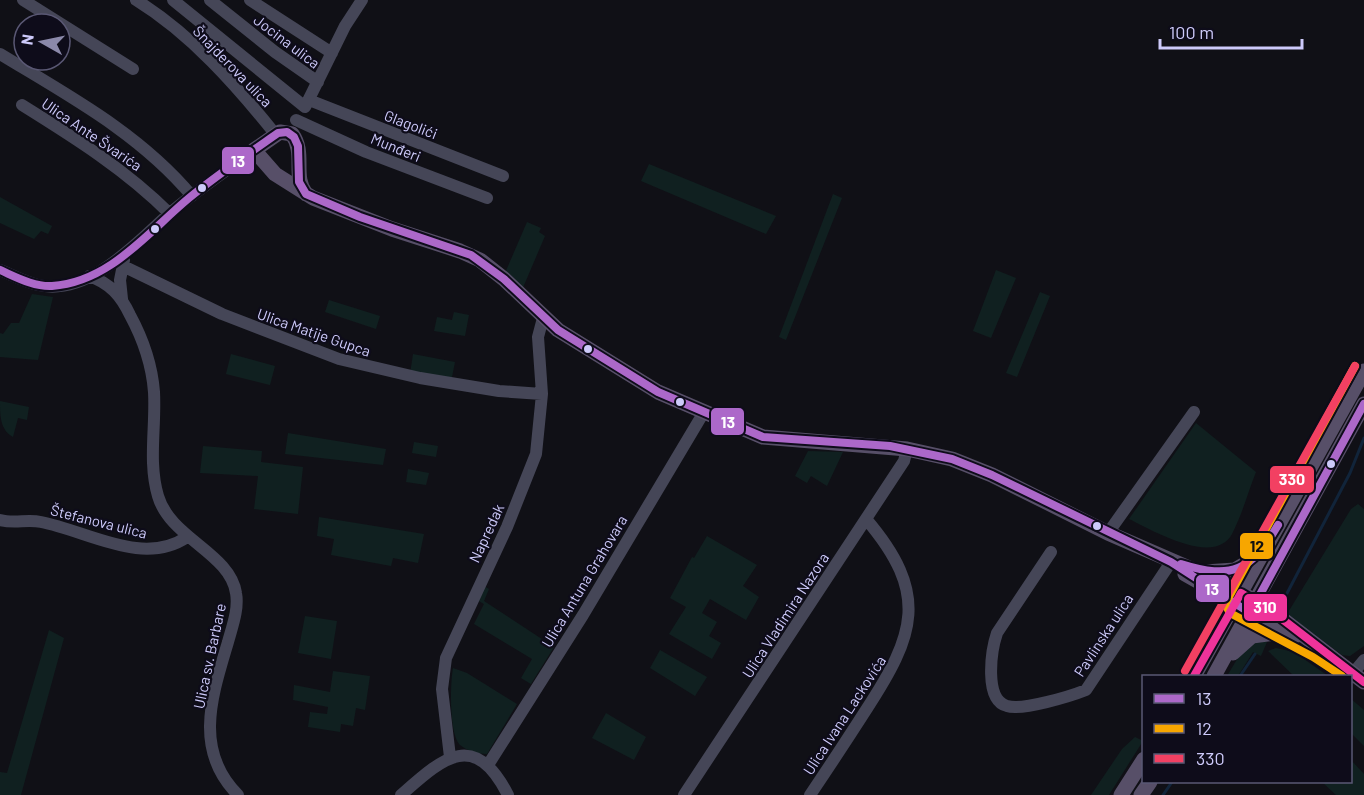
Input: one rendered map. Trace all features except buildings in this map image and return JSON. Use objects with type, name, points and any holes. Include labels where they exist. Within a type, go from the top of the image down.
[{"type":"main road","points":[[306,194],[300,182],[298,146],[287,129],[254,150],[275,174],[306,194],[371,221],[471,255],[504,279],[543,318],[634,379],[754,434],[774,439],[907,449],[952,459],[992,475],[1108,533],[1171,562],[1198,571],[1359,677]]},
{"type":"main road","points":[[1195,675],[1364,371]]},
{"type":"main road","points":[[1215,675],[1364,404]]},
{"type":"main road","points":[[1198,571],[1235,570],[1263,553]]},
{"type":"main road","points":[[1171,562],[1191,577],[1238,598]]},
{"type":"main road","points":[[1253,607],[1283,632],[1306,640]]},
{"type":"main road","points":[[1225,658],[1252,636],[1283,632]]},
{"type":"main road","points":[[1121,795],[1142,761]]},
{"type":"street","points":[[23,0],[133,69]]},
{"type":"street","name":"Šnajderova ulica","points":[[136,0],[196,48],[242,93],[287,129]]},
{"type":"street","name":"Glagolići","points":[[173,0],[307,104],[503,176]]},
{"type":"street","name":"Jocina ulica","points":[[210,0],[274,52],[318,82]]},
{"type":"street","name":"Jocina ulica","points":[[250,0],[332,53]]},
{"type":"street","points":[[287,129],[307,104],[362,0]]},
{"type":"street","points":[[0,54],[118,126],[166,166],[192,196]]},
{"type":"street","name":"Ulica Ante Švarića","points":[[22,105],[111,162],[137,182],[170,214]]},
{"type":"street","name":"Munđeri","points":[[287,129],[383,159],[487,198]]},
{"type":"street","points":[[0,270],[39,285],[63,285],[89,276],[128,252],[192,196],[254,150]]},
{"type":"street","name":"Ulica sv. Barbare","points":[[122,300],[120,291],[123,266],[128,252]]},
{"type":"street","name":"Ulica Matije Gupca","points":[[123,266],[222,314],[339,359],[420,378],[499,391],[542,394]]},
{"type":"street","name":"Ulica sv. Barbare","points":[[89,276],[110,285],[122,300],[138,331],[151,371],[154,392],[153,456],[158,498],[168,517],[228,574],[237,595],[235,617],[213,700],[210,742],[218,771],[238,795]]},
{"type":"street","name":"Napredak","points":[[450,757],[442,688],[446,658],[531,469],[540,433],[542,394],[538,337],[543,318]]},
{"type":"street","name":"Ulica Antuna Grahovara","points":[[488,765],[589,606],[704,412]]},
{"type":"street","points":[[1108,533],[1194,412]]},
{"type":"street","name":"Ulica Vladimira Nazora","points":[[684,795],[904,461],[907,449]]},
{"type":"street","name":"Ulica Ivana Lackovića","points":[[810,795],[894,667],[907,633],[908,606],[899,569],[866,519]]},
{"type":"street","name":"Štefanova ulica","points":[[0,520],[42,522],[89,536],[154,550],[170,547],[187,537]]},
{"type":"street","name":"Pavlinska ulica","points":[[1051,552],[1003,624],[993,644],[994,693],[999,702],[1008,706],[1021,706],[1086,690],[1171,562]]},
{"type":"street","points":[[1359,677],[1364,660]]},
{"type":"street","points":[[400,795],[432,768],[450,757],[470,757],[488,765],[508,795]]},
{"type":"shaded area","points":[[649,164],[776,216],[766,234],[641,181]]},
{"type":"shaded area","points":[[833,194],[842,198],[786,340],[779,337]]},
{"type":"shaded area","points":[[0,197],[52,226],[48,234],[41,231],[34,239],[0,223]]},
{"type":"shaded area","points":[[527,222],[541,228],[539,232],[545,236],[522,290],[505,273]]},
{"type":"shaded area","points":[[996,270],[1016,278],[991,338],[973,331]]},
{"type":"shaded area","points":[[1040,292],[1050,296],[1017,377],[1006,373]]},
{"type":"shaded area","points":[[32,294],[53,297],[38,360],[0,357],[0,333],[3,334],[11,323],[19,323]]},
{"type":"shaded area","points":[[329,300],[380,316],[376,329],[325,312]]},
{"type":"shaded area","points":[[454,312],[469,315],[465,336],[434,331],[437,317],[452,320]]},
{"type":"shaded area","points":[[231,354],[275,366],[270,385],[226,374]]},
{"type":"shaded area","points":[[413,354],[455,362],[451,382],[410,374]]},
{"type":"shaded area","points":[[0,401],[29,407],[27,420],[18,418],[13,437],[3,426]]},
{"type":"shaded area","points":[[1196,423],[1256,472],[1232,534],[1223,543],[1212,547],[1198,547],[1182,543],[1129,519]]},
{"type":"shaded area","points":[[288,433],[386,449],[383,465],[285,454]]},
{"type":"shaded area","points":[[414,442],[438,446],[436,457],[412,453]]},
{"type":"shaded area","points":[[203,446],[262,451],[261,462],[303,467],[298,514],[254,509],[258,476],[200,473]]},
{"type":"shaded area","points":[[808,451],[843,452],[827,486],[811,476],[807,483],[795,476]]},
{"type":"shaded area","points":[[408,469],[429,473],[426,485],[406,482]]},
{"type":"shaded area","points":[[1358,504],[1364,509],[1364,646],[1350,656],[1342,655],[1287,614],[1351,509]]},
{"type":"shaded area","points":[[319,517],[424,534],[418,563],[393,558],[391,566],[331,555],[334,539],[317,536]]},
{"type":"shaded area","points":[[707,536],[757,565],[743,586],[759,597],[746,620],[710,599],[702,613],[717,622],[709,636],[721,643],[712,659],[669,634],[686,607],[670,598],[692,557],[694,558]]},
{"type":"shaded area","points":[[482,585],[489,589],[484,601],[554,647],[531,684],[521,678],[532,659],[474,624],[484,604],[475,599]]},
{"type":"shaded area","points":[[1221,610],[1186,675],[1179,675],[1216,612]]},
{"type":"shaded area","points":[[305,616],[337,621],[331,659],[298,653]]},
{"type":"shaded area","points":[[49,630],[64,638],[21,795],[0,795],[0,772],[7,773]]},
{"type":"shaded area","points":[[1258,639],[1267,642],[1261,656],[1253,652],[1239,675],[1228,675],[1242,651]]},
{"type":"shaded area","points":[[1276,648],[1294,652],[1327,675],[1293,675],[1268,651]]},
{"type":"shaded area","points":[[660,650],[707,677],[695,696],[650,668]]},
{"type":"shaded area","points":[[453,668],[467,673],[517,704],[487,754],[466,749],[456,739],[451,708]]},
{"type":"shaded area","points":[[333,671],[370,676],[365,710],[356,708],[353,726],[341,724],[340,732],[308,727],[310,712],[327,714],[328,707],[293,700],[294,685],[330,692]]},
{"type":"shaded area","points":[[1352,700],[1364,710],[1364,746],[1352,734]]},
{"type":"shaded area","points":[[606,713],[646,737],[634,760],[592,738]]},
{"type":"shaded area","points":[[1135,737],[1142,740],[1109,795],[1091,795],[1122,749]]},
{"type":"shaded area","points":[[1352,761],[1364,774],[1364,795],[1336,795],[1323,783],[1352,783]]},
{"type":"waterway","points":[[1284,599],[1350,473],[1364,438]]},
{"type":"waterway","points":[[1241,675],[1255,654]]},
{"type":"waterway","points":[[1163,795],[1171,783]]},
{"type":"transit line","name":"13","points":[[0,270],[25,281],[45,286],[73,282],[92,275],[127,253],[189,198],[222,173],[278,133],[287,132],[294,137],[298,146],[299,182],[306,194],[360,217],[471,255],[504,279],[558,330],[658,392],[763,437],[890,446],[952,459],[992,475],[1171,562],[1250,613],[1364,404]]},
{"type":"transit line","name":"12","points":[[1340,675],[1313,657],[1230,613],[1225,604],[1355,366]]},
{"type":"transit line","name":"330","points":[[1185,671],[1355,366]]},
{"type":"transit line","name":"13","points":[[1181,564],[1214,571],[1238,568],[1259,553],[1278,525]]},
{"type":"transit line","name":"310","points":[[1195,675],[1241,593],[1273,612],[1364,682]]}]
